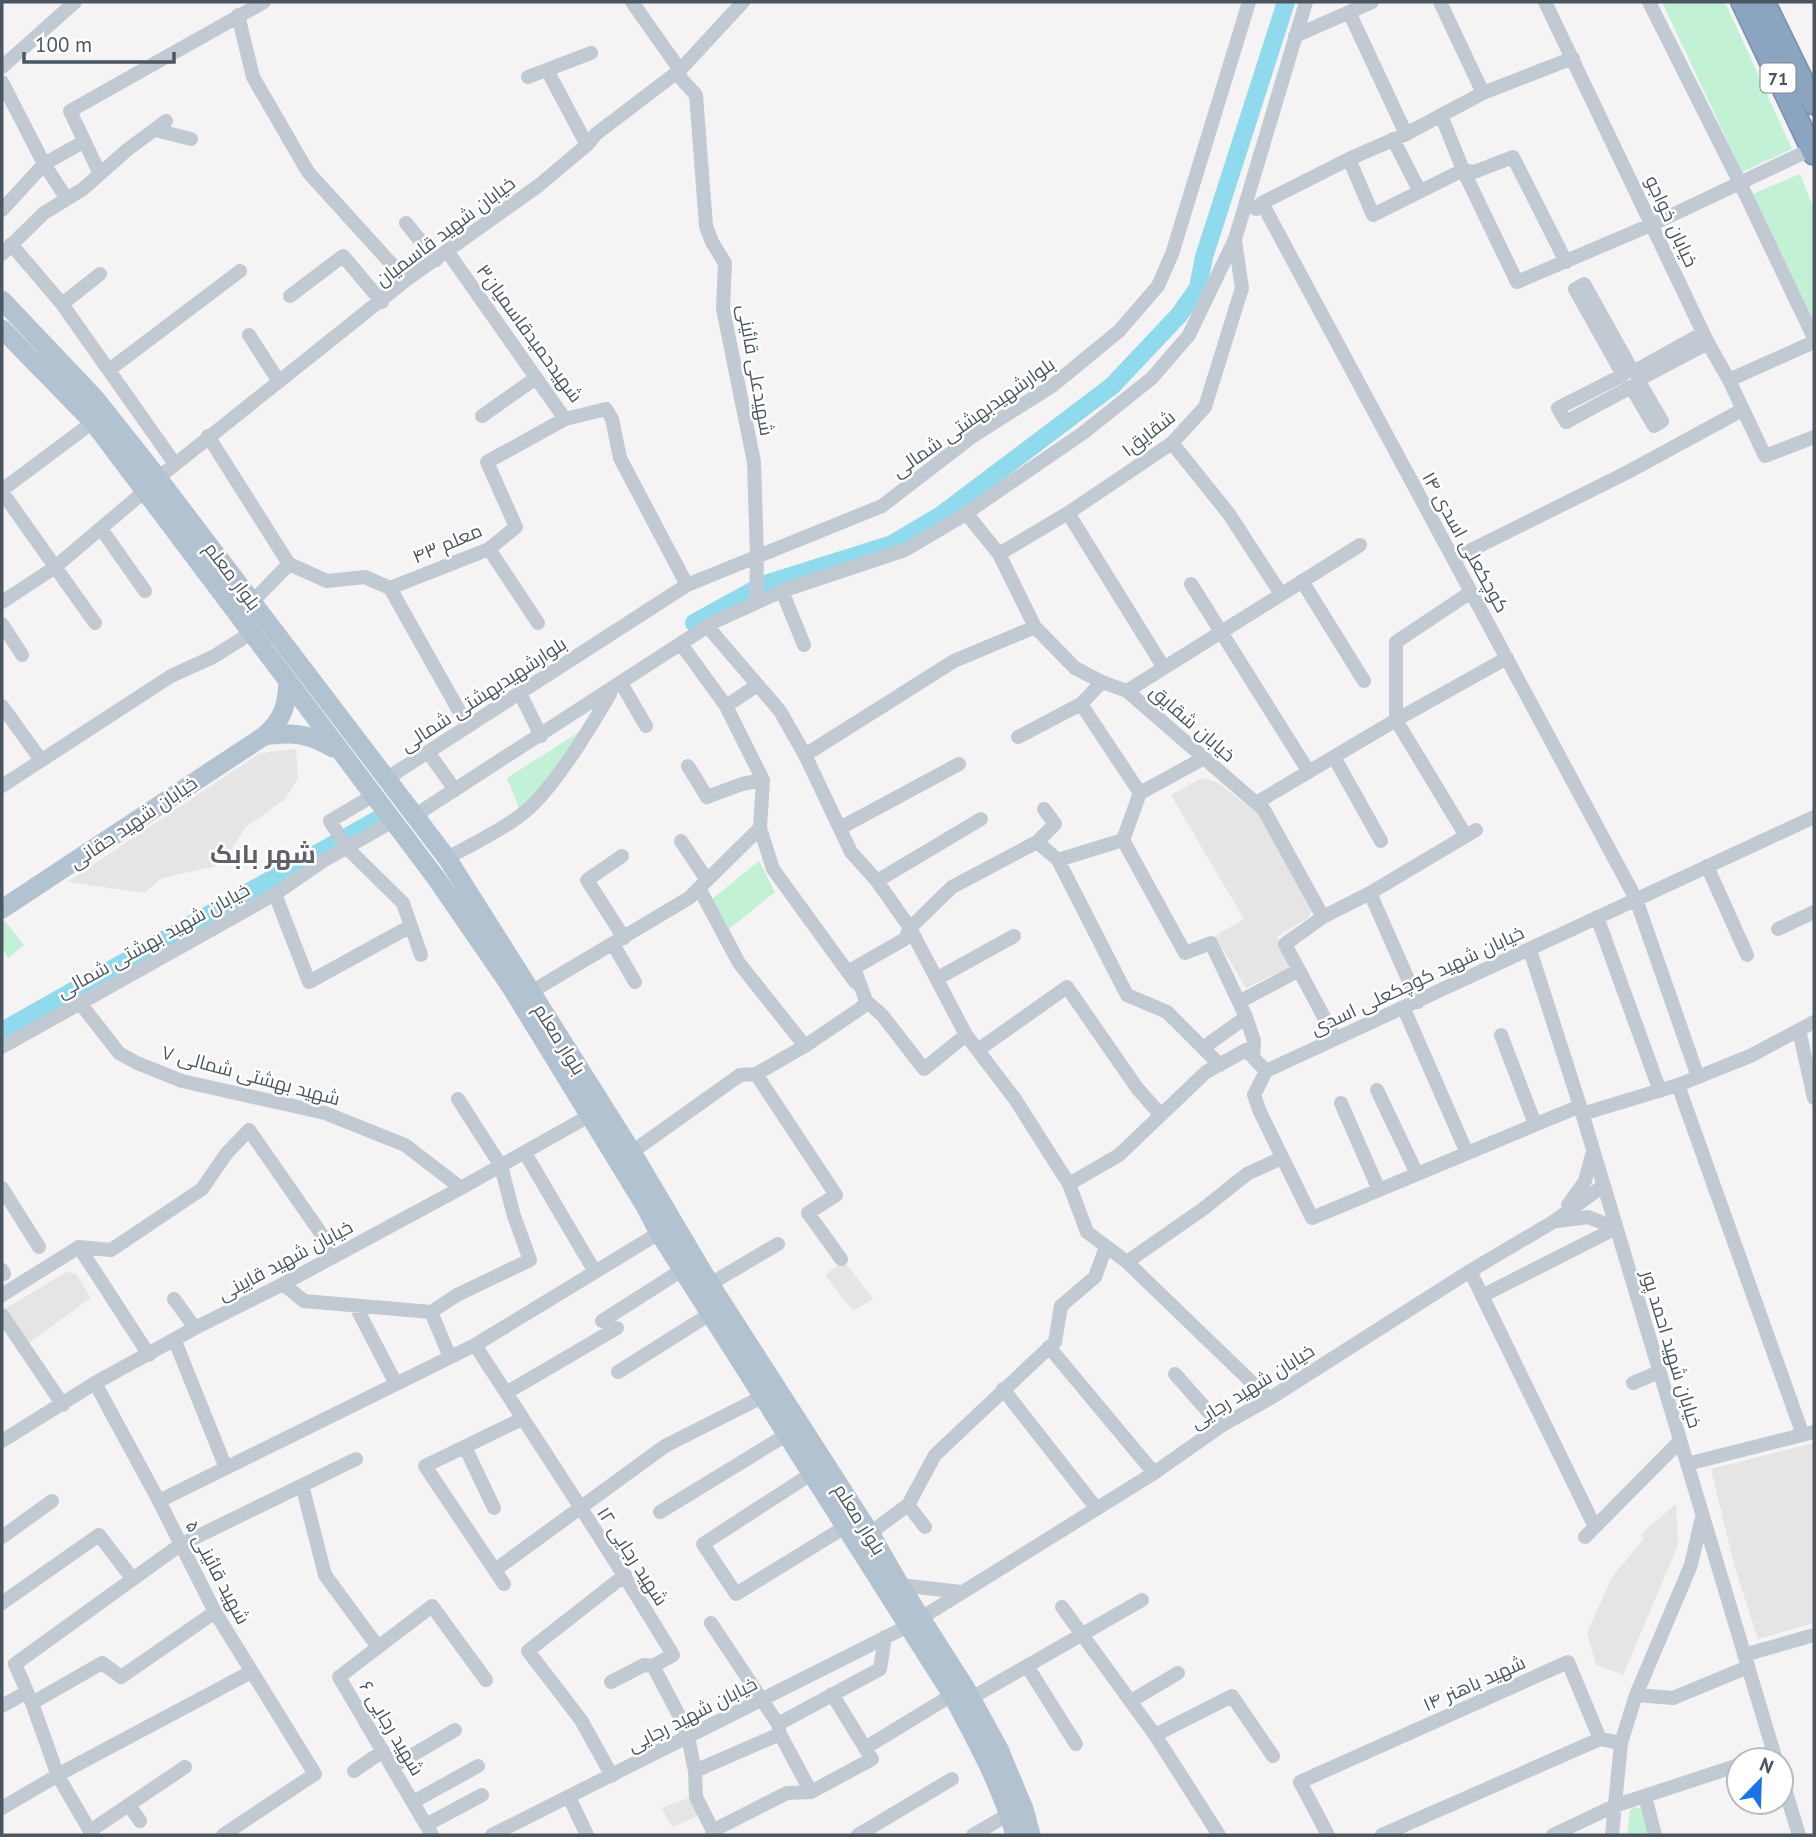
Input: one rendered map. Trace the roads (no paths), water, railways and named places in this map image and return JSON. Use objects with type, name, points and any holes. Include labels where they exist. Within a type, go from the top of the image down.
[{"type":"highway","name":"71","points":[[1742,2],[1813,151]]},
{"type":"highway","name":"71","points":[[1764,2],[1814,104]]},
{"type":"main road","name":"بلوار معلم","points":[[2,300],[94,397],[251,633],[520,984],[632,1152],[651,1201],[659,1233],[682,1270],[845,1527],[914,1622],[961,1697],[999,1749],[1024,1809],[1031,1835]]},
{"type":"main road","name":"بلوار معلم","points":[[2,329],[152,484],[252,602],[447,859],[520,984],[589,1116],[710,1284],[870,1533],[900,1584],[914,1622]]},
{"type":"main road","points":[[264,736],[283,714],[288,682]]},
{"type":"main road","points":[[264,736],[289,732],[314,737],[339,751]]},
{"type":"main road","name":"خیابان شهید حقانی","points":[[2,909],[264,736]]},
{"type":"main road","name":"بلوار معلم","points":[[961,1697],[1015,1835]]},
{"type":"street","points":[[2,67],[75,2]]},
{"type":"street","points":[[100,174],[70,111],[264,2]]},
{"type":"street","name":"شهیدعلی قائینی","points":[[632,2],[696,95],[706,226],[725,263],[723,309],[754,462],[756,603]]},
{"type":"street","name":"خیابان شهید قاسمیان","points":[[2,602],[54,568],[102,530],[208,436],[382,302],[406,280],[538,186],[587,145],[596,134],[678,71],[743,2]]},
{"type":"street","name":"بلوارشهیدبهشتی شمالی","points":[[386,779],[687,585],[882,506],[973,436],[1052,386],[1119,331],[1158,286],[1172,254],[1249,2]]},
{"type":"street","points":[[414,816],[539,732],[617,687],[707,626],[782,591],[905,550],[966,513],[1083,433],[1153,378],[1189,335],[1235,239],[1306,2]]},
{"type":"street","points":[[1295,36],[1372,2]]},
{"type":"street","points":[[1440,2],[1483,93]]},
{"type":"street","name":"خیابان خواجو","points":[[1545,2],[1765,456],[1814,437]]},
{"type":"street","points":[[1649,2],[1740,183],[1814,340],[1729,380]]},
{"type":"street","points":[[1349,12],[1419,190]]},
{"type":"street","points":[[238,15],[253,77],[308,173],[406,280]]},
{"type":"street","points":[[528,77],[591,53]]},
{"type":"street","points":[[1241,222],[1262,203],[1349,159],[1483,93],[1573,58]]},
{"type":"street","points":[[547,70],[587,145]]},
{"type":"street","points":[[2,82],[44,164],[67,199]]},
{"type":"street","points":[[1441,115],[1463,170],[1517,282],[1813,151]]},
{"type":"street","points":[[175,464],[62,304],[6,249],[44,213],[100,174],[160,125],[191,139]]},
{"type":"street","points":[[2,210],[44,164],[83,142]]},
{"type":"street","points":[[1349,159],[1373,215],[1463,170],[1474,172],[1513,157],[1566,262]]},
{"type":"street","name":"کوچکعلی اسدی ۱۴","points":[[1262,203],[1636,899],[1698,1077]]},
{"type":"street","name":"شهیدحمیدقاسمیان۳","points":[[406,223],[441,255],[565,419],[606,408],[612,419],[620,458],[687,585]]},
{"type":"street","name":"شقایق۱","points":[[999,554],[1068,513],[1172,443],[1205,407],[1242,288],[1235,239]]},
{"type":"street","points":[[290,296],[343,256],[382,302]]},
{"type":"street","points":[[109,370],[240,271]]},
{"type":"street","points":[[62,304],[100,274]]},
{"type":"street","points":[[1579,287],[1658,424]]},
{"type":"street","points":[[248,335],[278,380]]},
{"type":"street","points":[[1631,378],[1566,422],[1558,408],[1631,378],[1706,338]]},
{"type":"street","points":[[482,416],[536,378]]},
{"type":"street","points":[[1452,559],[1626,473],[1742,410]]},
{"type":"street","name":"معلم ۴۳","points":[[390,588],[489,549],[516,527],[487,462],[565,419]]},
{"type":"street","points":[[93,422],[2,491],[95,623]]},
{"type":"street","points":[[208,436],[289,564],[327,581],[365,577],[390,588],[467,725]]},
{"type":"street","points":[[1172,443],[1228,514],[1281,594]]},
{"type":"street","name":"خیابان شقایق","points":[[966,513],[999,554],[1035,627],[1075,668],[1127,691],[1260,806]]},
{"type":"street","points":[[1068,513],[1164,668]]},
{"type":"street","points":[[102,530],[145,591]]},
{"type":"street","points":[[1127,691],[1360,545]]},
{"type":"street","points":[[489,549],[538,623]]},
{"type":"street","points":[[252,602],[289,564]]},
{"type":"street","points":[[1302,581],[1364,681]]},
{"type":"street","points":[[1191,584],[1309,772]]},
{"type":"street","points":[[782,591],[804,645]]},
{"type":"street","points":[[1335,1038],[1285,944],[1323,917],[1370,893],[1471,833],[1396,719],[1396,642],[1471,592]]},
{"type":"street","points":[[2,624],[22,655]]},
{"type":"street","points":[[707,626],[780,711],[806,755],[851,852],[877,881],[910,928],[966,1035],[1015,1099],[1069,1184],[1087,1231],[1127,1262],[1269,1399]]},
{"type":"street","points":[[806,755],[954,661],[1035,627]]},
{"type":"street","points":[[2,786],[171,676],[214,657],[251,633]]},
{"type":"street","points":[[681,644],[726,706],[762,780],[760,828],[773,869],[866,999],[882,1015],[924,1069],[966,1035]]},
{"type":"street","points":[[1323,917],[1260,806],[1309,772],[1396,719],[1507,658]]},
{"type":"street","points":[[1018,737],[1080,704],[1102,682]]},
{"type":"street","points":[[726,706],[756,686]]},
{"type":"street","points":[[617,687],[646,726]]},
{"type":"street","points":[[447,859],[522,815],[541,797],[617,687]]},
{"type":"street","points":[[520,693],[539,732]]},
{"type":"street","points":[[1080,704],[1140,793]]},
{"type":"street","points":[[2,706],[41,760]]},
{"type":"street","points":[[428,752],[455,790]]},
{"type":"street","points":[[1334,757],[1381,841]]},
{"type":"street","points":[[1204,758],[1140,793],[1123,840],[1185,953],[1211,943],[1246,1017],[1254,1041],[1253,1057]]},
{"type":"street","points":[[840,828],[959,764]]},
{"type":"street","points":[[688,766],[707,797],[762,780]]},
{"type":"street","points":[[374,795],[330,821],[347,848],[404,903],[421,955]]},
{"type":"street","points":[[866,999],[854,968],[905,939],[910,928],[952,887],[1037,842],[1055,824],[1044,809]]},
{"type":"street","name":"خیابان شهید کوچکعلی اسدی","points":[[1266,1071],[1814,817]]},
{"type":"street","points":[[877,881],[981,820]]},
{"type":"street","name":"خیابان شهید بهشتی شمالی","points":[[2,1047],[275,894],[323,861],[393,821]]},
{"type":"street","points":[[520,984],[618,941],[689,898],[760,828]]},
{"type":"street","points":[[1058,860],[1123,840]]},
{"type":"street","points":[[681,841],[739,963],[805,1045]]},
{"type":"street","points":[[1037,842],[1058,860],[1128,996],[1167,1012],[1220,1065]]},
{"type":"street","points":[[622,856],[587,880],[635,982]]},
{"type":"street","points":[[1707,866],[1746,955]]},
{"type":"street","points":[[1370,893],[1418,1002]]},
{"type":"street","points":[[275,894],[309,982],[411,926]]},
{"type":"street","points":[[1778,929],[1814,912]]},
{"type":"street","points":[[1597,917],[1660,1091]]},
{"type":"street","points":[[938,978],[1014,936]]},
{"type":"street","name":"خیابان شهید احمد پور","points":[[1530,950],[1581,1110],[1772,1746]]},
{"type":"street","points":[[1239,1002],[1299,970]]},
{"type":"street","points":[[978,1050],[1067,987],[1137,1088],[1160,1114]]},
{"type":"street","points":[[632,1152],[740,1075],[755,1074],[850,1016],[866,999]]},
{"type":"street","name":"شهید بهشتی شمالی ۷","points":[[80,1003],[119,1052],[136,1063],[181,1081],[326,1112],[405,1145],[461,1188]]},
{"type":"street","points":[[1404,1009],[1467,1153]]},
{"type":"street","points":[[1203,1048],[1246,1017]]},
{"type":"street","points":[[1069,1184],[1119,1155],[1206,1072],[1245,1050],[1266,1071],[1254,1095],[1259,1112],[1312,1218],[1535,1124],[1678,1085],[1750,1056],[1814,1022]]},
{"type":"street","points":[[1799,1030],[1814,1098]]},
{"type":"street","points":[[1500,1035],[1535,1124]]},
{"type":"street","points":[[755,1074],[836,1195],[808,1213],[841,1259]]},
{"type":"street","points":[[1678,1085],[1740,1260],[1809,1434],[1686,1464]]},
{"type":"street","points":[[1377,1090],[1417,1174]]},
{"type":"street","points":[[283,1284],[304,1301],[430,1312],[457,1295],[530,1260],[514,1216],[501,1166],[458,1099]]},
{"type":"street","points":[[1341,1104],[1378,1190]]},
{"type":"street","name":"خیابان شهید قایینی","points":[[2,1441],[95,1383],[461,1188],[589,1116]]},
{"type":"street","points":[[2,1295],[79,1247],[111,1250],[202,1189],[226,1154],[249,1129],[336,1255]]},
{"type":"street","points":[[1553,1222],[1580,1191],[1593,1150]]},
{"type":"street","points":[[525,1153],[595,1272]]},
{"type":"street","points":[[1127,1262],[1203,1209],[1247,1174],[1282,1158]]},
{"type":"street","name":"خیابان شهید رجایی","points":[[492,1835],[914,1622],[1154,1473],[1221,1426],[1269,1399],[1470,1271],[1553,1222],[1603,1186]]},
{"type":"street","points":[[2,1188],[40,1247]]},
{"type":"street","points":[[1553,1222],[1588,1217],[1616,1228]]},
{"type":"street","points":[[1482,1296],[1616,1228]]},
{"type":"street","points":[[159,1501],[475,1345],[659,1233]]},
{"type":"street","points":[[710,1284],[778,1244]]},
{"type":"street","points":[[79,1247],[149,1355]]},
{"type":"street","points":[[870,1533],[908,1505],[935,1455],[1055,1342],[1061,1306],[1095,1277],[1107,1247]]},
{"type":"street","points":[[601,1321],[682,1270]]},
{"type":"street","points":[[1470,1271],[1590,1532],[1679,1442]]},
{"type":"street","points":[[174,1299],[195,1328]]},
{"type":"street","points":[[355,1306],[396,1384]]},
{"type":"street","points":[[430,1312],[450,1357]]},
{"type":"street","points":[[618,1372],[710,1314]]},
{"type":"street","points":[[2,1315],[63,1405]]},
{"type":"street","points":[[506,1393],[617,1328]]},
{"type":"street","points":[[175,1341],[226,1468]]},
{"type":"street","name":"شهید رجایی ۱۲","points":[[475,1345],[580,1510],[625,1575],[673,1655],[653,1666]]},
{"type":"street","points":[[1049,1347],[1154,1473]]},
{"type":"street","points":[[1633,1383],[1659,1372]]},
{"type":"street","points":[[1175,1374],[1221,1426]]},
{"type":"street","name":"شهید قائینی ۵","points":[[95,1383],[215,1612],[315,1774],[223,1835]]},
{"type":"street","points":[[1003,1389],[1097,1509]]},
{"type":"street","points":[[495,1570],[666,1446],[762,1397]]},
{"type":"street","points":[[504,1584],[425,1466],[522,1419]]},
{"type":"street","points":[[660,1512],[786,1434]]},
{"type":"street","points":[[464,1447],[494,1508]]},
{"type":"street","points":[[185,1768],[90,1831],[58,1776],[15,1664],[180,1545],[356,1459]]},
{"type":"street","points":[[811,1474],[704,1544],[736,1594],[845,1527]]},
{"type":"street","points":[[302,1485],[325,1575],[378,1647]]},
{"type":"street","points":[[2,1537],[52,1502]]},
{"type":"street","points":[[908,1505],[925,1527]]},
{"type":"street","points":[[1612,1835],[1621,1743],[1636,1695],[1691,1565],[1702,1516]]},
{"type":"street","points":[[2,1603],[99,1535],[132,1578]]},
{"type":"street","points":[[612,1776],[581,1720],[528,1651],[625,1575]]},
{"type":"street","points":[[900,1584],[961,1592]]},
{"type":"street","points":[[865,1748],[961,1697],[1027,1666],[1142,1600]]},
{"type":"street","name":"شهید رجایی ۶","points":[[429,1830],[339,1677],[432,1606],[486,1680]]},
{"type":"street","points":[[1062,1607],[1155,1735],[1219,1835]]},
{"type":"street","points":[[2,1706],[29,1698],[102,1663],[121,1676],[215,1612]]},
{"type":"street","points":[[711,1623],[763,1700],[811,1792]]},
{"type":"street","points":[[1636,1695],[1673,1698],[1746,1661],[1812,1636],[1814,1651]]},
{"type":"street","points":[[695,1771],[779,1729],[832,1694],[880,1669],[885,1637]]},
{"type":"street","name":"شهید باهنر ۱۴","points":[[1328,1835],[1300,1782],[1568,1662],[1600,1739]]},
{"type":"street","points":[[611,1682],[644,1665],[653,1666],[688,1737],[695,1771],[696,1797],[713,1833],[787,1793],[811,1792],[872,1759],[832,1694]]},
{"type":"street","points":[[1027,1666],[1076,1744]]},
{"type":"street","points":[[2,1808],[251,1672]]},
{"type":"street","points":[[1131,1701],[1178,1673]]},
{"type":"street","points":[[1155,1735],[1231,1696],[1273,1756]]},
{"type":"street","points":[[392,1766],[454,1730]]},
{"type":"street","points":[[1382,1835],[1600,1739],[1621,1743]]},
{"type":"street","points":[[354,1771],[383,1751]]},
{"type":"street","points":[[413,1802],[478,1766]]},
{"type":"street","points":[[1553,1835],[1614,1806],[1725,1770]]},
{"type":"street","points":[[864,1834],[952,1779]]},
{"type":"street","points":[[429,1830],[482,1795]]},
{"type":"street","points":[[1645,1796],[1655,1835]]},
{"type":"street","points":[[569,1797],[587,1835]]},
{"type":"street","points":[[129,1805],[140,1821]]},
{"type":"street","points":[[973,1835],[1009,1814]]},
{"type":"street","points":[[1793,1816],[1799,1835]]},
{"type":"waterway","points":[[694,623],[765,584],[892,544],[941,515],[1112,386],[1179,315],[1198,288],[1204,257],[1286,2]]},
{"type":"waterway","points":[[2,1031],[380,818]]},
{"type":"district","name":"شهر بابک","points":[[263,853]]}]
